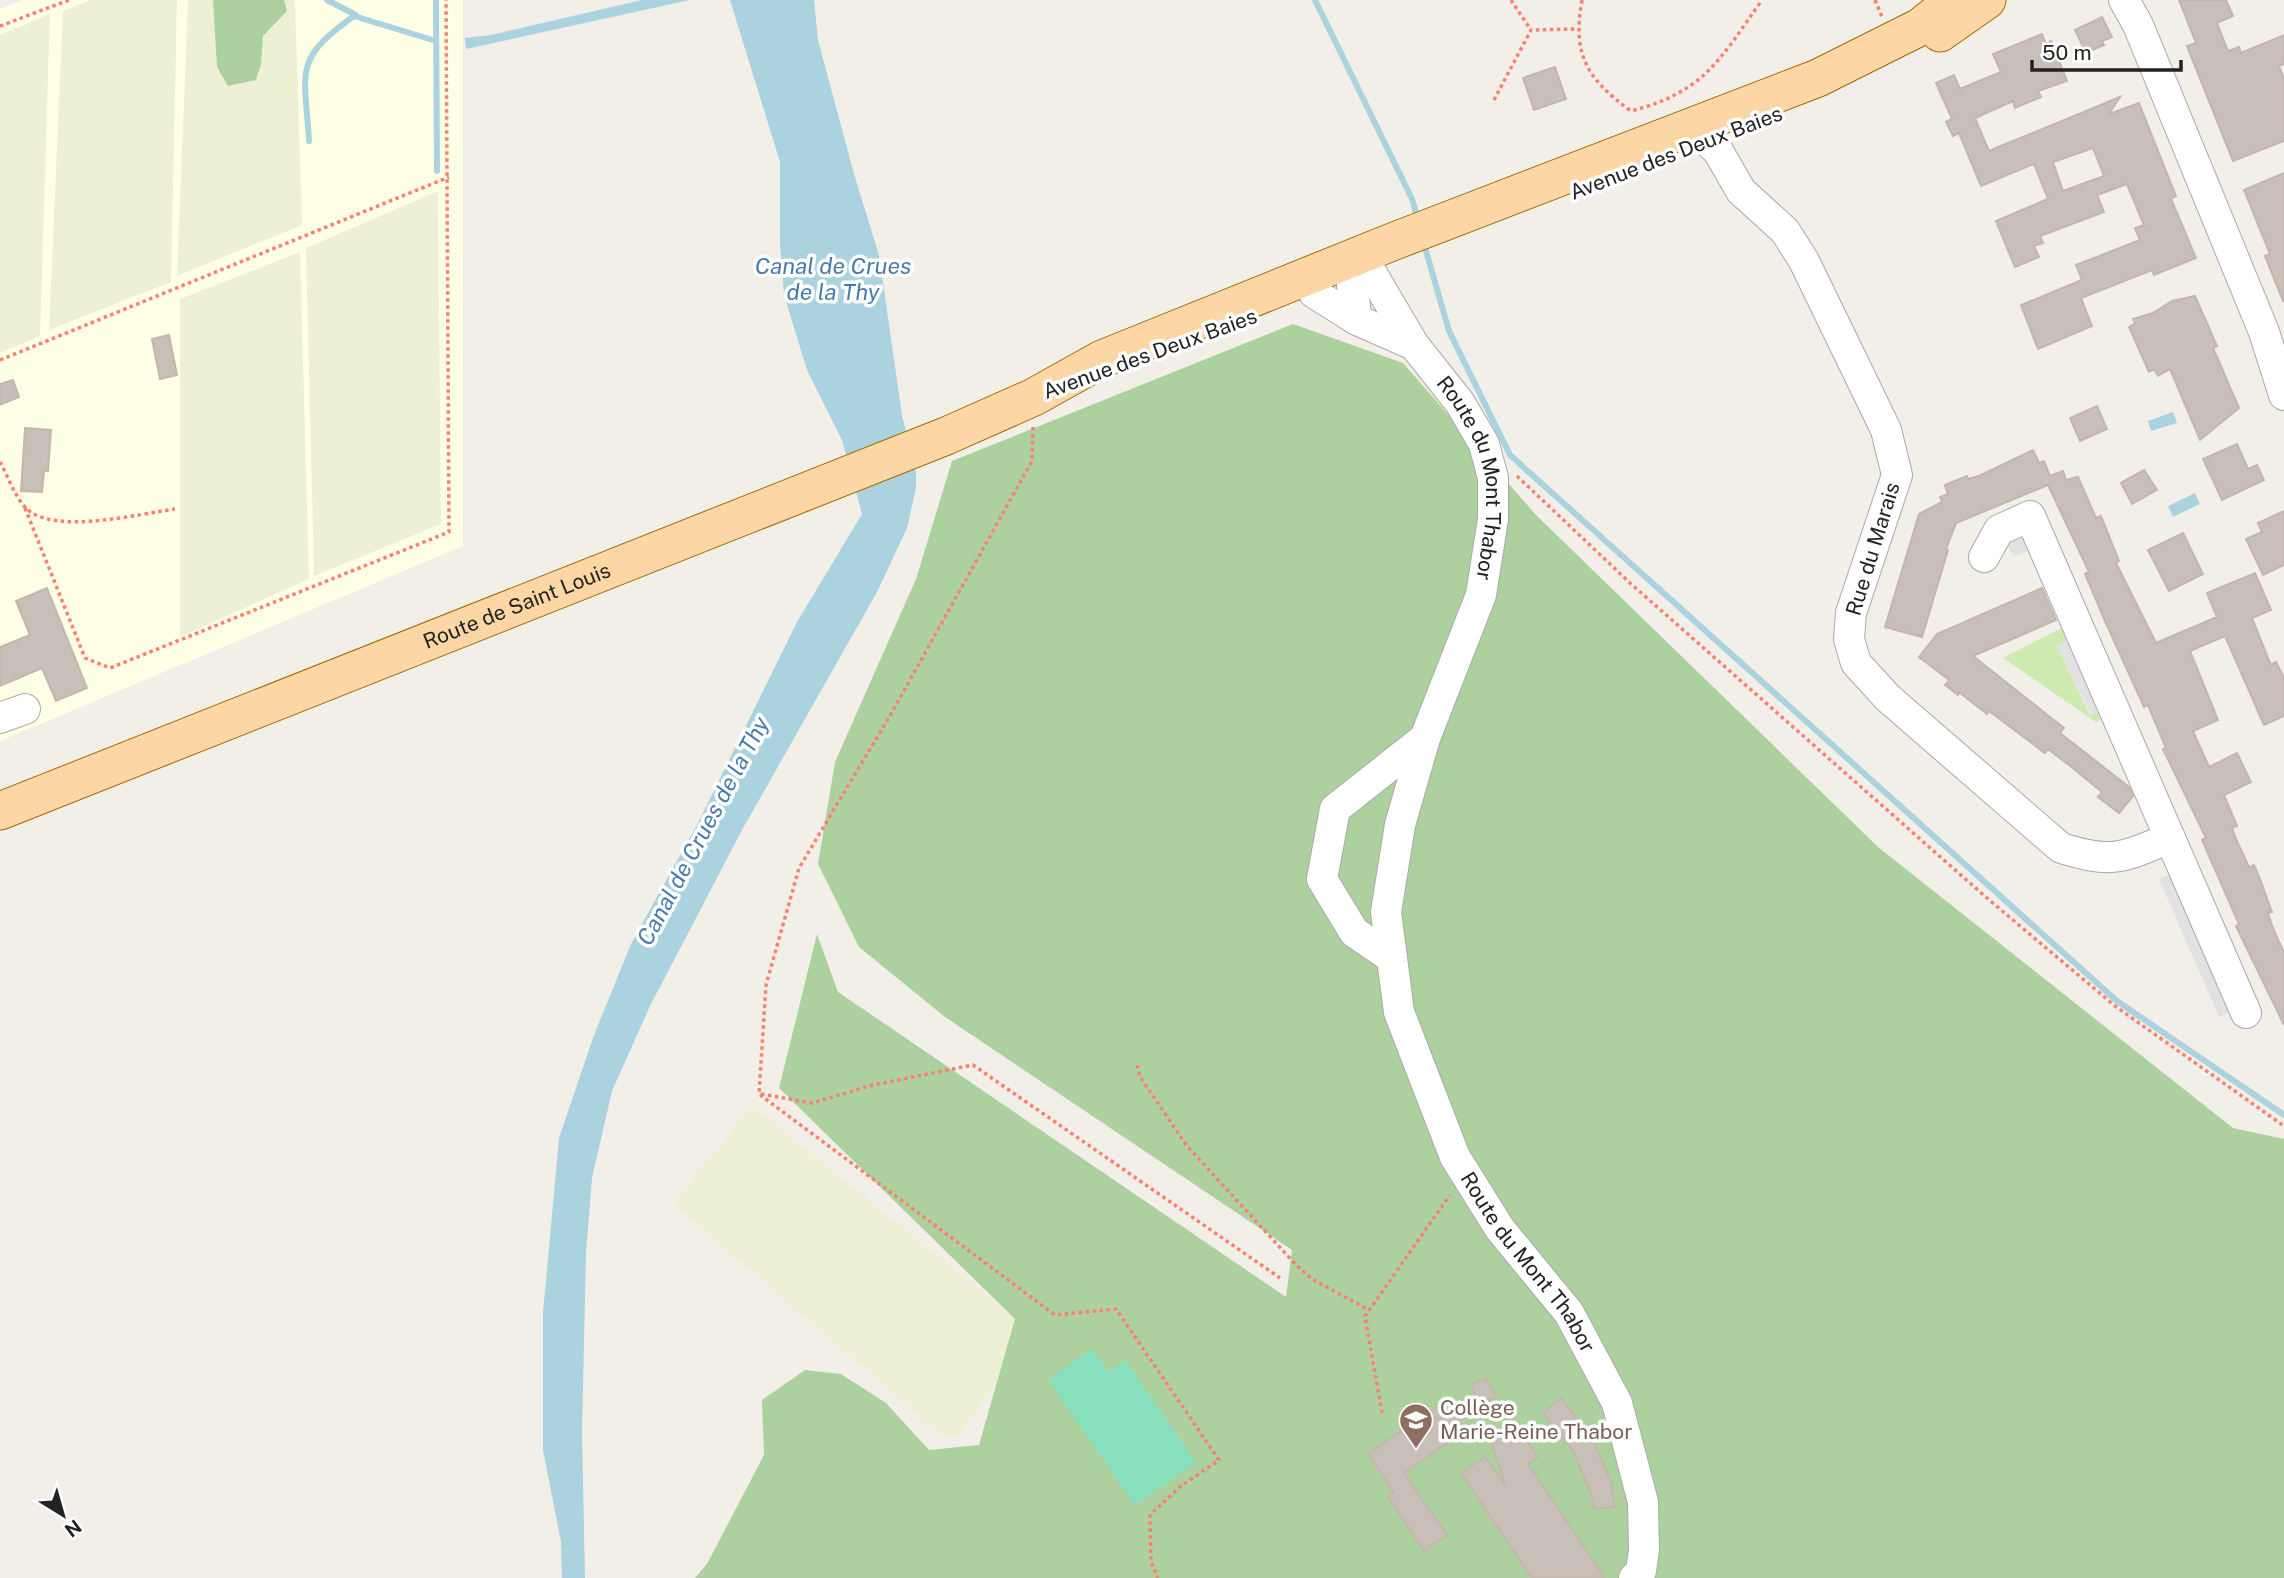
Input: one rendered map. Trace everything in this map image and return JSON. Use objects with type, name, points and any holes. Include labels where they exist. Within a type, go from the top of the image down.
[{"type":"main road","name":"Avenue des Deux Baies","points":[[1034,397],[1102,359],[1374,261],[1818,78],[1920,27],[1954,0]]},
{"type":"main road","name":"Avenue des Deux Baies","points":[[1444,232],[1707,141],[1798,105],[1940,33],[1987,0]]},
{"type":"main road","name":"Avenue des Deux Baies","points":[[1034,397],[1314,293],[1374,261]]},
{"type":"main road","name":"Route de Saint Louis","points":[[0,811],[946,436],[1034,397]]},
{"type":"street","points":[[2124,0],[2138,25],[2264,332],[2284,395]]},
{"type":"street","name":"Rue du Marais","points":[[1707,141],[1718,151],[1741,191],[1785,231],[1886,430],[1897,475],[1851,613],[1849,639],[1856,663],[1888,698],[2061,848],[2097,859],[2120,858],[2170,838]]},
{"type":"street","points":[[1357,320],[1374,261]]},
{"type":"street","name":"Route du Mont Thabor","points":[[1374,261],[1414,345],[1460,403],[1484,444],[1493,478],[1493,519],[1480,595],[1425,738],[1400,825],[1386,912],[1399,1012],[1455,1157],[1500,1229],[1569,1313],[1617,1403],[1643,1502],[1641,1576]]},
{"type":"street","name":"Route du Mont Thabor","points":[[1314,293],[1357,320],[1414,345]]},
{"type":"street","points":[[1984,557],[1998,530],[2030,516],[2245,1013]]},
{"type":"street","points":[[1391,958],[1354,932],[1322,879],[1335,809],[1425,738]]},
{"type":"path","points":[[0,26],[69,0]]},
{"type":"path","points":[[0,462],[25,508],[85,658],[110,668],[449,532],[446,0]]},
{"type":"path","points":[[1511,0],[1531,30]]},
{"type":"path","points":[[1581,0],[1577,29],[1586,69],[1603,90],[1630,111],[1666,102],[1694,85],[1725,54],[1762,0]]},
{"type":"path","points":[[1531,30],[1577,29]]},
{"type":"path","points":[[1494,100],[1531,30]]},
{"type":"path","points":[[0,360],[449,177]]},
{"type":"path","points":[[759,1094],[766,985],[799,868],[891,714],[1032,461],[1034,397]]},
{"type":"path","points":[[1484,444],[1630,583],[1988,899],[2115,1006],[2284,1126]]},
{"type":"path","points":[[25,508],[41,520],[69,522],[175,509]]},
{"type":"path","points":[[759,1094],[812,1103],[873,1085],[973,1065],[1280,1278]]},
{"type":"path","points":[[1137,1065],[1140,1077],[1187,1146],[1297,1266],[1312,1279],[1369,1310]]},
{"type":"path","points":[[759,1094],[1055,1315],[1116,1309],[1219,1460],[1181,1486],[1150,1516],[1151,1562],[1158,1578]]},
{"type":"path","points":[[1382,1413],[1365,1316],[1465,1173]]},
{"type":"shaded area","points":[[23,0],[463,0],[463,546],[0,741],[0,9]]},
{"type":"shaded area","points":[[91,0],[177,0],[171,282],[49,330],[63,11]]},
{"type":"shaded area","points":[[188,0],[295,0],[302,225],[177,276]]},
{"type":"shaded area","points":[[50,14],[40,336],[0,353],[0,35]]},
{"type":"shaded area","points":[[438,191],[441,524],[314,576],[306,248]]},
{"type":"shaded area","points":[[300,252],[309,579],[180,637],[180,299]]},
{"type":"shaded area","points":[[2027,526],[2035,548],[2013,557],[2004,535]]},
{"type":"shaded area","points":[[2073,638],[2106,708],[2091,715],[2057,646]]},
{"type":"shaded area","points":[[2176,871],[2235,1010],[2219,1017],[2159,879]]},
{"type":"shaded area","points":[[752,1106],[1031,1332],[957,1439],[941,1434],[673,1203]]},
{"type":"green space","points":[[213,0],[284,0],[287,11],[263,36],[261,64],[256,80],[228,86],[217,67]]},
{"type":"green space","points":[[1293,324],[1403,363],[1536,515],[1878,847],[2233,1128],[2284,1139],[2284,1578],[695,1578],[707,1564],[764,1455],[762,1400],[805,1370],[841,1374],[886,1403],[929,1450],[979,1445],[1015,1319],[779,1088],[817,934],[838,992],[1286,1297],[1292,1250],[945,1017],[859,947],[818,864],[835,762],[916,579],[952,461]]},
{"type":"green space","points":[[2069,624],[2073,638],[2057,646],[2090,715],[2106,708],[2109,716],[2096,722],[2003,658]]},
{"type":"green space","points":[[1092,1349],[1108,1372],[1125,1360],[1196,1463],[1135,1505],[1048,1380]]},
{"type":"water","points":[[642,0],[690,0],[466,49],[465,38],[491,35]]},
{"type":"water","name":"Canal de Crues de la Thy","points":[[730,0],[814,0],[818,40],[879,255],[902,415],[916,473],[916,488],[907,528],[877,592],[742,830],[650,1006],[612,1091],[592,1178],[586,1254],[582,1431],[585,1578],[562,1578],[561,1542],[543,1450],[543,1313],[559,1138],[594,1035],[631,944],[699,821],[797,622],[862,514],[842,440],[807,370],[784,295],[780,243],[780,162]]},
{"type":"water","points":[[2173,412],[2177,423],[2151,431],[2148,421]]},
{"type":"water","points":[[2195,493],[2200,504],[2173,517],[2168,506]]},
{"type":"building","points":[[2179,0],[2226,0],[2233,16],[2217,23],[2228,51],[2239,47],[2241,53],[2284,35],[2284,64],[2279,66],[2284,79],[2284,141],[2233,161],[2187,46],[2196,43]]},
{"type":"building","points":[[2102,17],[2112,37],[2102,41],[2104,45],[2086,53],[2075,30]]},
{"type":"building","points":[[2042,34],[2046,44],[2051,41],[2067,81],[2038,91],[2041,97],[2015,108],[2013,101],[1975,118],[1989,151],[2120,97],[2109,114],[2139,103],[2176,196],[2171,199],[2196,258],[2154,275],[2152,270],[2081,298],[2092,326],[2038,349],[2021,305],[2082,280],[2076,265],[2140,240],[2135,228],[2144,225],[2127,184],[2097,195],[2104,212],[2040,236],[2043,243],[2034,246],[2039,257],[2015,267],[1996,221],[2048,199],[2034,164],[1981,186],[1959,133],[1953,136],[1946,122],[1952,119],[1936,83],[1954,75],[1960,89],[2001,72],[1993,54]],"holes":[[[2093,148],[2104,176],[2063,191],[2053,162]]]},
{"type":"building","points":[[1555,67],[1566,99],[1534,110],[1523,78]]},
{"type":"building","points":[[2284,173],[2283,301],[2265,256],[2270,254],[2244,190]]},
{"type":"building","points":[[2195,296],[2217,346],[2213,348],[2239,408],[2200,440],[2170,369],[2158,376],[2154,369],[2149,372],[2129,327],[2135,324],[2133,319],[2153,313],[2172,301]]},
{"type":"building","points":[[169,335],[177,375],[160,379],[152,339]]},
{"type":"building","points":[[13,380],[19,397],[0,405],[0,384]]},
{"type":"building","points":[[2097,406],[2107,429],[2080,441],[2070,418]]},
{"type":"building","points":[[25,428],[51,430],[48,471],[44,471],[42,492],[21,491]]},
{"type":"building","points":[[2237,444],[2248,469],[2257,465],[2264,480],[2222,500],[2203,459]]},
{"type":"building","points":[[2033,450],[2039,463],[2044,461],[2050,476],[2063,471],[2066,480],[2078,477],[2096,518],[2101,516],[2119,561],[2116,563],[2156,643],[2217,617],[2207,593],[2255,573],[2271,610],[2252,618],[2271,665],[2276,662],[2284,678],[2284,716],[2264,725],[2225,636],[2190,651],[2218,720],[2193,731],[2209,767],[2237,753],[2251,782],[2224,795],[2237,826],[2232,828],[2236,839],[2249,867],[2254,865],[2260,879],[2272,912],[2268,913],[2272,926],[2284,953],[2284,1025],[2236,926],[2239,924],[2202,840],[2206,838],[2163,749],[2166,748],[2148,705],[2144,707],[2105,621],[2085,574],[2089,572],[2048,485],[1956,523],[1946,549],[1948,550],[1922,637],[1885,627],[1919,514],[1942,502],[1940,497],[1948,494],[1945,485],[1967,476],[1968,479],[1979,476]]},
{"type":"building","points":[[2144,470],[2157,490],[2132,504],[2121,483]]},
{"type":"building","points":[[2284,511],[2284,565],[2263,575],[2246,539],[2262,532],[2258,523]]},
{"type":"building","points":[[2183,533],[2203,574],[2169,591],[2148,550]]},
{"type":"building","points":[[47,588],[87,688],[56,701],[42,668],[0,686],[0,647],[30,635],[16,601]]},
{"type":"building","points":[[2042,588],[2056,620],[1973,656],[2064,728],[2060,733],[2129,787],[2133,796],[2119,813],[2098,797],[2102,792],[2069,765],[2048,749],[2045,753],[1959,692],[1958,695],[1945,685],[1949,680],[1919,657],[1937,634]]},
{"type":"building","points":[[1486,1379],[1497,1397],[1478,1404],[1471,1384]]},
{"type":"building","points":[[1561,1398],[1593,1440],[1611,1482],[1615,1507],[1594,1509],[1591,1493],[1572,1449],[1543,1413]]},
{"type":"building","points":[[1442,1403],[1448,1403],[1466,1430],[1404,1473],[1447,1535],[1424,1551],[1388,1497],[1394,1492],[1368,1454]]},
{"type":"building","points":[[1515,1423],[1538,1457],[1528,1464],[1605,1578],[1532,1578],[1461,1473],[1485,1457],[1506,1486],[1490,1440]]},
{"type":"waterway","points":[[327,0],[356,15]]},
{"type":"waterway","points":[[436,0],[437,171]]},
{"type":"waterway","points":[[1315,0],[1412,199],[1418,220]]},
{"type":"waterway","points":[[309,141],[305,82],[307,69],[311,56],[334,31],[354,16],[436,41]]},
{"type":"waterway","points":[[1424,244],[1449,331],[1510,455],[2117,1001],[2284,1115]]},
{"type":"place","name":"Collège Marie-Reine Thabor","points":[[1416,1450]]}]
